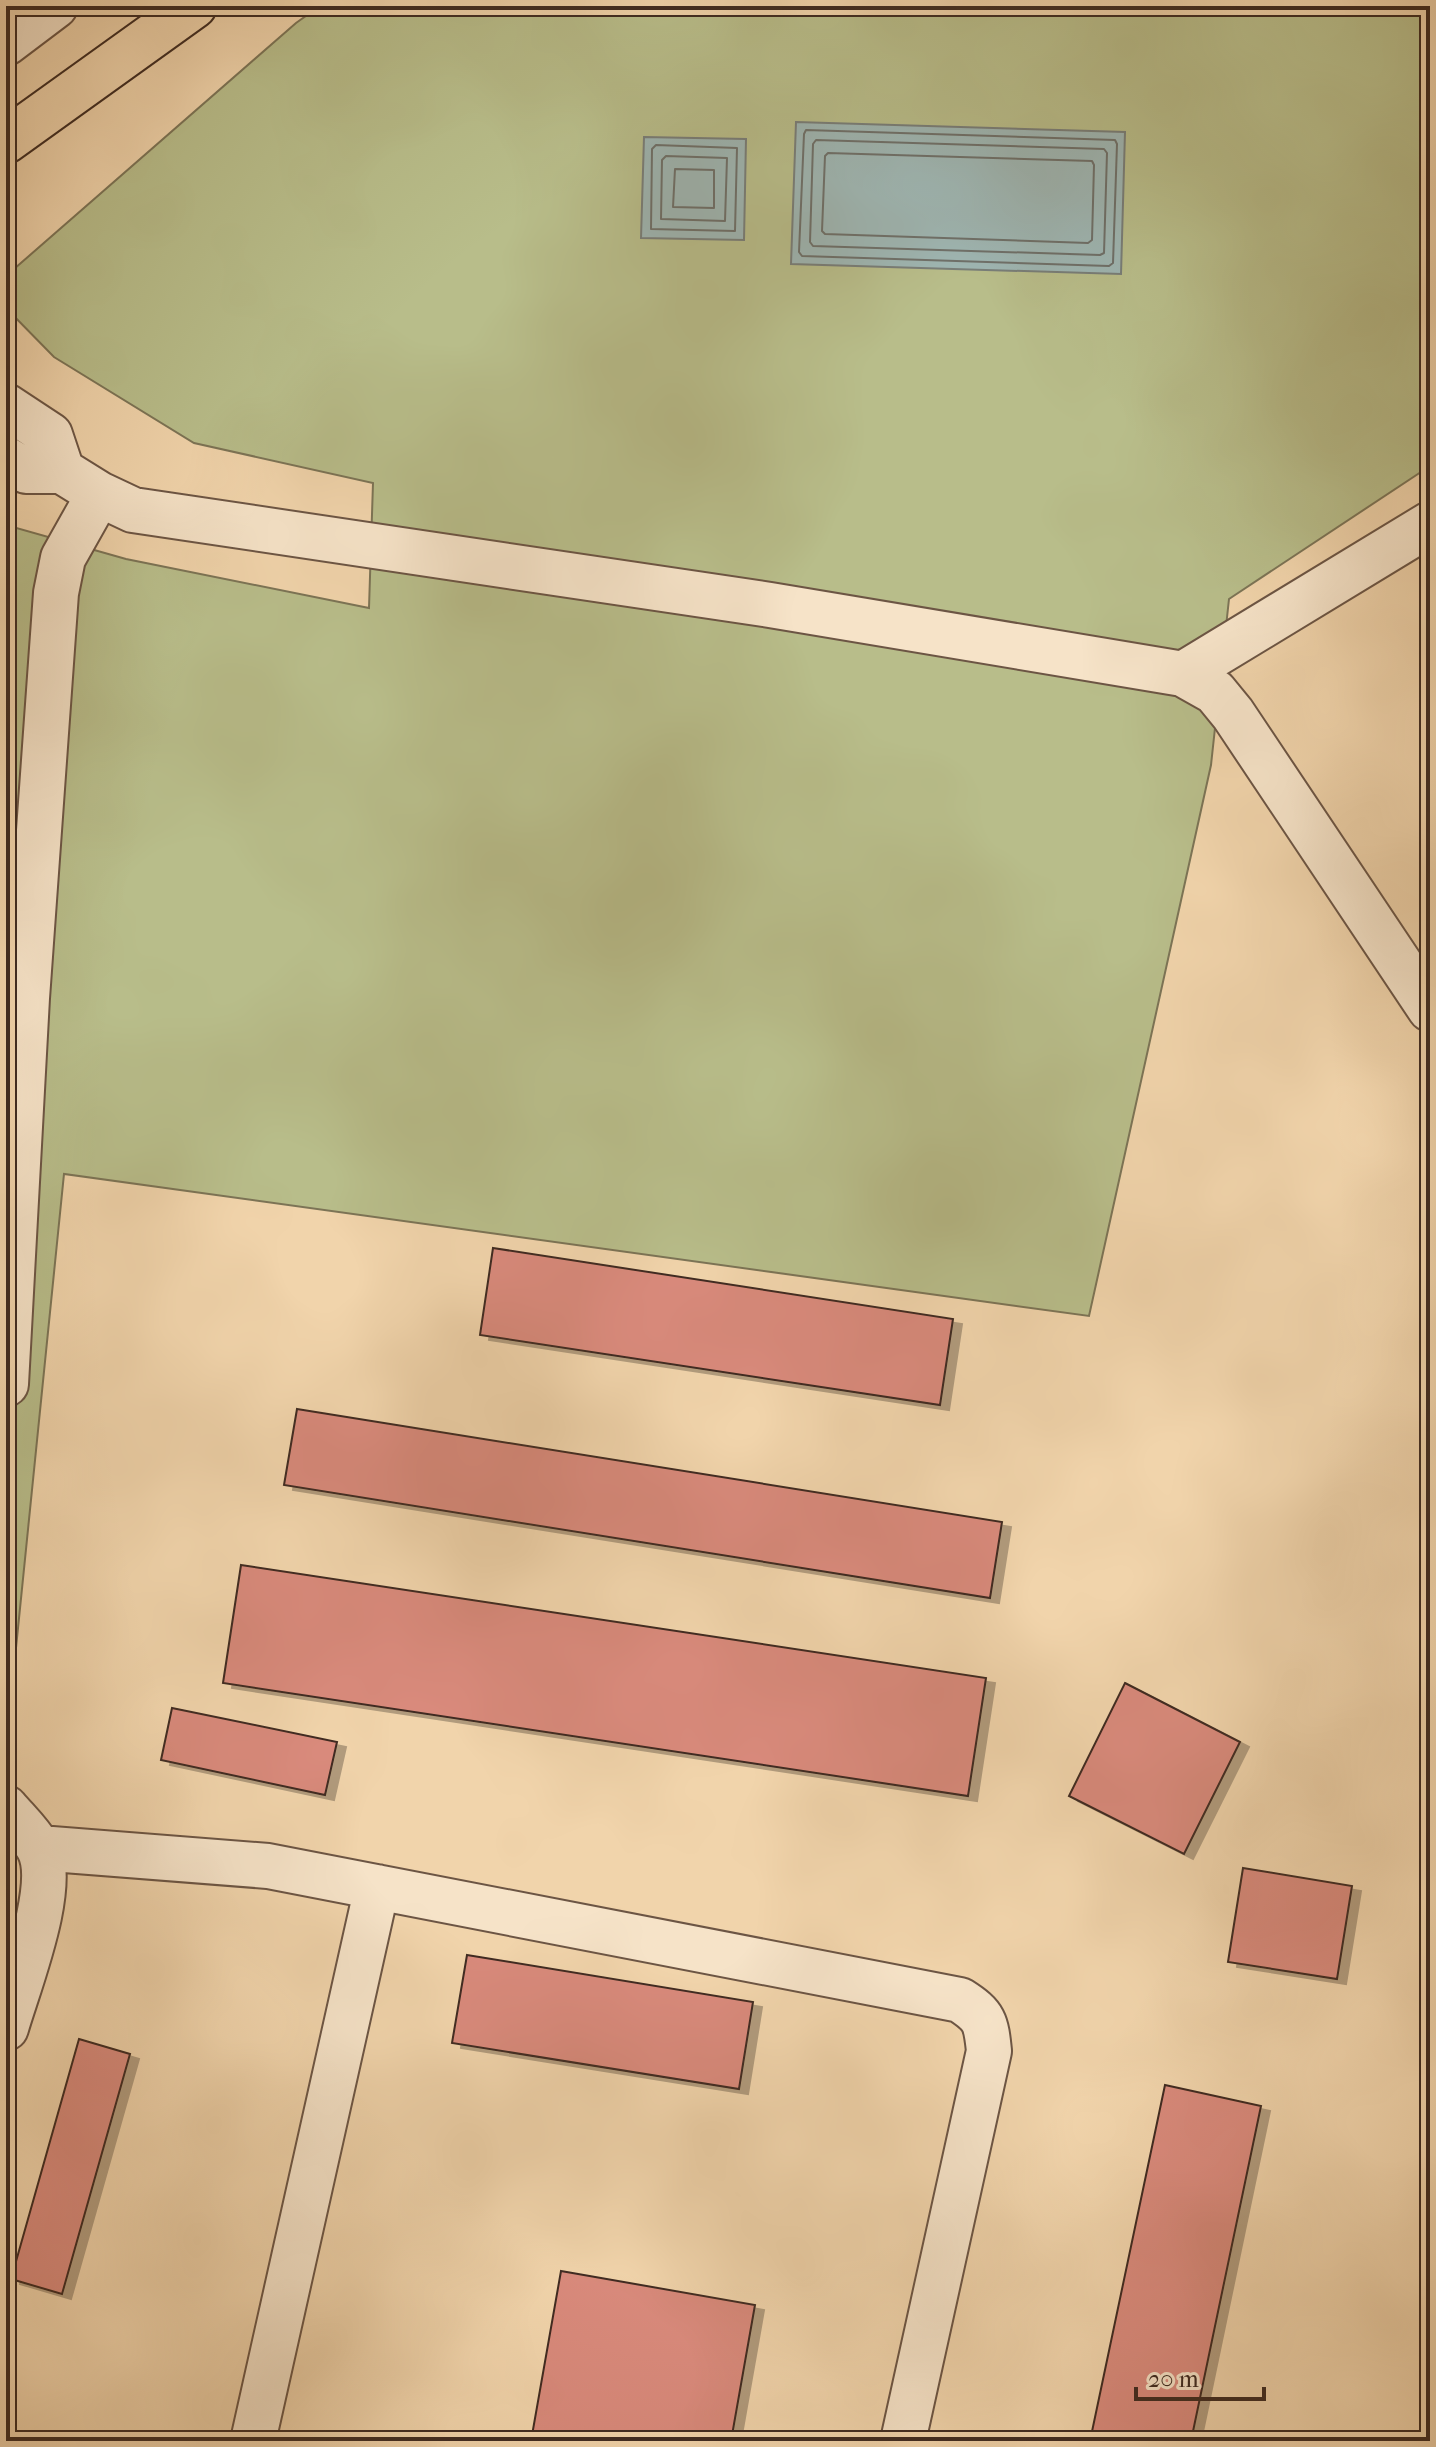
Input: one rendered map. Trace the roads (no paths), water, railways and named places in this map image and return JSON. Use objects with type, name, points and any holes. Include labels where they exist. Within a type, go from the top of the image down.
[{"type":"main road","points":[[6,141],[194,6]]},
{"type":"lane","points":[[6,43],[55,6]]},
{"type":"lane","points":[[6,406],[50,435],[62,471]]},
{"type":"lane","points":[[6,459],[26,471],[62,471],[133,510],[770,605],[1183,674],[1215,692],[1233,714],[1430,1009]]},
{"type":"lane","points":[[6,1384],[17,998],[56,593],[63,558],[99,494]]},
{"type":"lane","points":[[1183,674],[1430,524]]},
{"type":"lane","points":[[6,1808],[39,1848],[45,1877],[40,1910],[6,2028]]},
{"type":"lane","points":[[39,1848],[268,1866],[960,2000],[978,2011],[987,2025],[989,2051],[903,2441]]},
{"type":"lane","points":[[253,2441],[377,1887]]},
{"type":"water","points":[[796,122],[1125,132],[1121,274],[791,264]]},
{"type":"water","points":[[644,137],[746,139],[744,240],[641,238]]}]
